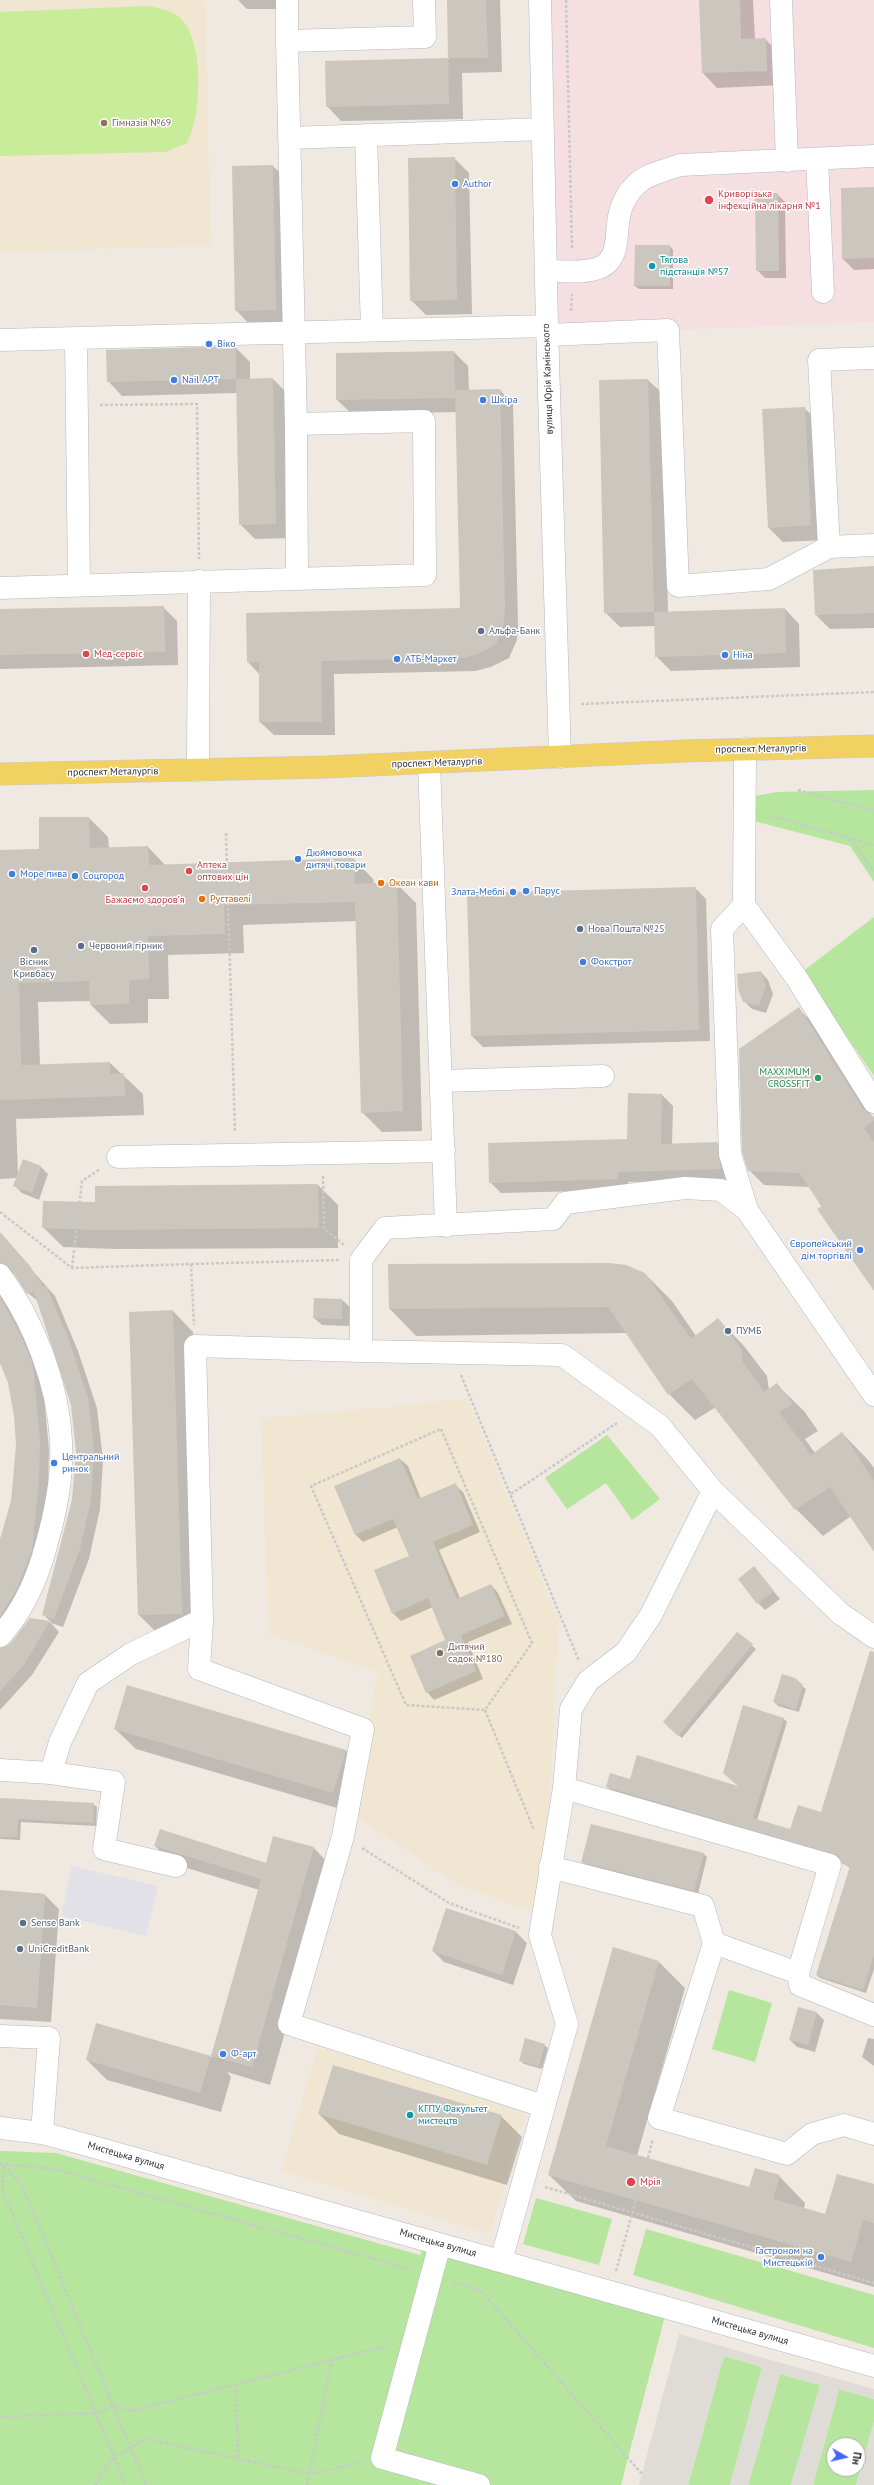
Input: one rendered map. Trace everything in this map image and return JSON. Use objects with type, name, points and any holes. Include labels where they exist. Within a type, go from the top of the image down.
[{"type":"main road","name":"проспект Металургів","points":[[0,774],[429,763],[745,749],[874,746]]},
{"type":"street","points":[[287,0],[296,424],[297,579]]},
{"type":"street","points":[[287,41],[425,37],[424,0]]},
{"type":"street","name":"вулиця Юрія Камінського","points":[[540,0],[547,330],[557,704],[560,757]]},
{"type":"street","points":[[781,0],[787,161]]},
{"type":"street","points":[[289,138],[543,129]]},
{"type":"street","points":[[366,135],[372,330]]},
{"type":"street","points":[[546,271],[601,267],[611,260],[618,242],[618,224],[622,206],[629,193],[638,182],[657,173],[680,165],[874,156]]},
{"type":"street","points":[[817,159],[823,292]]},
{"type":"street","points":[[0,340],[372,330],[547,330],[571,334],[668,330],[678,586],[769,579],[829,547],[874,545]]},
{"type":"street","points":[[76,339],[79,584]]},
{"type":"street","points":[[829,547],[819,360],[874,358]]},
{"type":"street","points":[[0,588],[79,584],[425,575],[424,422],[296,424]]},
{"type":"street","points":[[198,770],[199,582]]},
{"type":"street","points":[[745,749],[744,905],[796,977],[874,1102]]},
{"type":"street","points":[[429,763],[446,1226]]},
{"type":"street","points":[[744,905],[722,930],[730,1154],[747,1210],[874,1395]]},
{"type":"street","points":[[441,1081],[604,1076]]},
{"type":"street","points":[[118,1157],[444,1151]]},
{"type":"street","points":[[361,1351],[361,1260],[385,1228],[553,1220],[565,1203],[685,1188],[721,1190],[747,1210]]},
{"type":"street","points":[[0,1275],[29,1323],[42,1357],[55,1398],[61,1441],[61,1477],[55,1514],[42,1561],[30,1593],[13,1622],[0,1636]]},
{"type":"street","points":[[543,2106],[289,2024],[343,1836],[363,1729],[199,1670],[202,1620],[194,1346],[562,1355],[660,1426],[713,1491],[841,1614],[874,1637]]},
{"type":"street","points":[[501,2261],[567,2024],[540,1935],[564,1788],[572,1709],[588,1681],[626,1652],[647,1621],[713,1491]]},
{"type":"street","points":[[51,1773],[60,1742],[88,1683],[131,1654],[202,1620]]},
{"type":"street","points":[[0,1770],[51,1773],[114,1782],[104,1849],[176,1866]]},
{"type":"street","points":[[564,1788],[830,1865],[798,1973],[800,1985],[874,2015]]},
{"type":"street","points":[[550,1867],[703,1906],[714,1943],[660,2118],[787,2154],[812,2134],[844,2125],[874,2134]]},
{"type":"street","points":[[714,1943],[798,1973]]},
{"type":"street","points":[[0,2036],[49,2038],[42,2133]]},
{"type":"street","name":"Мистецька вулиця","points":[[0,2128],[42,2133],[874,2366]]},
{"type":"street","points":[[440,2244],[430,2275],[382,2458],[479,2485]]},
{"type":"path","points":[[566,0],[572,270],[571,334]]},
{"type":"path","points":[[77,406],[197,404],[199,582]]},
{"type":"path","points":[[557,704],[874,692]]},
{"type":"path","points":[[798,790],[874,811]]},
{"type":"path","points":[[744,808],[874,845]]},
{"type":"path","points":[[226,833],[236,1155]]},
{"type":"path","points":[[850,838],[874,872]]},
{"type":"path","points":[[323,1153],[324,1228],[361,1260]]},
{"type":"path","points":[[72,1268],[82,1181],[118,1157]]},
{"type":"path","points":[[0,1212],[72,1268],[361,1260]]},
{"type":"path","points":[[191,1264],[194,1346]]},
{"type":"path","points":[[452,1353],[588,1681]]},
{"type":"path","points":[[511,1494],[637,1409]]},
{"type":"path","points":[[441,1429],[532,1643],[485,1710],[406,1705],[310,1486],[441,1429]]},
{"type":"path","points":[[485,1710],[536,1834]]},
{"type":"path","points":[[343,1836],[449,1903],[540,1935]]},
{"type":"path","points":[[2,2164],[54,2170],[480,2290],[642,2474]]},
{"type":"path","points":[[2,2164],[22,2185],[146,2485]]},
{"type":"path","points":[[2,2164],[2,2189],[126,2485]]},
{"type":"path","points":[[524,2180],[874,2283]]},
{"type":"path","points":[[610,2292],[636,2200]]},
{"type":"path","points":[[0,2417],[95,2414],[113,2406],[132,2411],[386,2346],[410,2352]]},
{"type":"path","points":[[307,2485],[332,2359]]},
{"type":"path","points":[[236,2384],[238,2458]]},
{"type":"path","points":[[94,2485],[114,2457],[146,2438],[310,2474],[382,2458]]},
{"type":"shaded area","name":"Гімназія №69","points":[[0,0],[205,0],[211,245],[0,253]]},
{"type":"shaded area","name":"Криворізька інфекційна лікарня №1","points":[[540,0],[874,0],[874,322],[547,335]]},
{"type":"shaded area","name":"Дитячий садок №180","points":[[467,1399],[559,1621],[547,1844],[535,1913],[456,1884],[352,1813],[378,1672],[269,1634],[261,1419]]},
{"type":"shaded area","points":[[72,1866],[158,1886],[146,1936],[61,1916]]},
{"type":"shaded area","points":[[318,2046],[527,2109],[490,2234],[281,2171]]},
{"type":"shaded area","points":[[679,2334],[874,2389],[874,2399],[839,2389],[813,2485],[791,2485],[820,2385],[780,2374],[748,2485],[730,2485],[762,2367],[724,2356],[688,2485],[639,2485]]},
{"type":"shaded area","points":[[874,2422],[874,2485],[856,2485],[858,2477],[866,2477],[866,2450]]},
{"type":"green space","points":[[147,6],[168,11],[179,17],[187,28],[193,42],[197,59],[198,97],[196,115],[187,143],[165,152],[0,156],[0,12]]},
{"type":"green space","points":[[874,790],[874,882],[850,846],[750,820],[755,796],[777,792]]},
{"type":"green space","points":[[874,917],[874,1076],[802,972]]},
{"type":"green space","points":[[607,1435],[660,1499],[632,1520],[606,1483],[567,1509],[545,1478]]},
{"type":"green space","points":[[729,1990],[772,2003],[755,2062],[712,2049]]},
{"type":"green space","points":[[0,2151],[56,2153],[420,2255],[425,2240],[667,2308],[621,2485],[0,2485]]},
{"type":"green space","points":[[536,2198],[612,2219],[599,2265],[523,2244]]},
{"type":"green space","points":[[646,2229],[874,2295],[874,2348],[633,2275]]},
{"type":"green space","points":[[724,2356],[762,2367],[730,2485],[688,2485]]},
{"type":"green space","points":[[780,2374],[820,2385],[791,2485],[748,2485]]},
{"type":"green space","points":[[839,2389],[874,2399],[874,2422],[866,2450],[866,2437],[826,2437]]},
{"type":"green space","points":[[826,2437],[826,2477],[858,2477],[856,2485],[813,2485]]},
{"type":"building","points":[[447,0],[486,0],[488,58],[448,58]]},
{"type":"building","points":[[699,0],[740,0],[741,39],[766,38],[767,71],[702,73]]},
{"type":"building","points":[[448,58],[449,104],[326,107],[325,61]]},
{"type":"building","points":[[455,157],[457,300],[410,301],[408,158]]},
{"type":"building","points":[[273,165],[276,310],[235,311],[232,166]]},
{"type":"building","points":[[874,187],[874,258],[842,259],[841,188]]},
{"type":"building","points":[[778,193],[779,271],[756,271],[755,194]]},
{"type":"building","name":"Тягова підстанція №57","points":[[635,245],[670,245],[670,286],[634,286]]},
{"type":"building","points":[[236,346],[236,379],[107,382],[106,350]]},
{"type":"building","points":[[454,351],[455,398],[336,400],[336,353]]},
{"type":"building","points":[[273,378],[276,524],[239,525],[236,379]]},
{"type":"building","points":[[648,379],[654,612],[604,613],[599,380]]},
{"type":"building","points":[[500,389],[505,610],[503,626],[496,644],[478,654],[461,658],[321,661],[322,722],[259,722],[259,662],[247,662],[246,613],[460,608],[455,390]]},
{"type":"building","points":[[805,407],[811,525],[768,528],[762,409]]},
{"type":"building","points":[[874,566],[874,613],[815,615],[813,570]]},
{"type":"building","points":[[164,606],[165,652],[0,655],[0,609]]},
{"type":"building","points":[[785,608],[786,653],[655,657],[654,612]]},
{"type":"building","points":[[39,817],[89,817],[90,848],[148,846],[149,865],[354,858],[355,884],[397,882],[403,1111],[361,1113],[355,902],[224,905],[225,934],[148,936],[149,979],[129,980],[129,1004],[90,1005],[89,981],[19,983],[21,1065],[110,1062],[110,1074],[124,1073],[125,1096],[0,1100],[0,850],[39,849]]},
{"type":"building","name":"Фокстрот","points":[[696,887],[699,1030],[471,1036],[467,893]]},
{"type":"building","points":[[761,971],[766,986],[759,1006],[743,1002],[738,989],[737,974]]},
{"type":"building","points":[[799,1007],[863,1109],[874,1117],[874,1120],[864,1128],[874,1142],[874,1291],[817,1209],[822,1206],[799,1173],[748,1171],[742,1152],[739,1049]]},
{"type":"building","points":[[628,1093],[662,1094],[661,1144],[717,1142],[721,1169],[618,1172],[618,1179],[489,1183],[488,1143],[627,1139]]},
{"type":"building","points":[[23,1159],[41,1166],[32,1193],[13,1186]]},
{"type":"building","points":[[318,1184],[319,1228],[95,1230],[42,1228],[43,1201],[95,1202],[95,1186]]},
{"type":"building","points":[[0,1232],[30,1266],[43,1287],[46,1286],[69,1340],[88,1398],[94,1450],[91,1499],[80,1549],[54,1619],[42,1615],[72,1500],[76,1452],[71,1405],[34,1292],[27,1294],[10,1268],[0,1263]]},
{"type":"building","points":[[609,1263],[626,1265],[645,1273],[691,1339],[718,1318],[741,1348],[743,1362],[764,1392],[777,1383],[793,1404],[779,1412],[811,1455],[842,1432],[874,1481],[874,1552],[830,1487],[795,1510],[692,1379],[668,1395],[608,1307],[389,1309],[388,1264]]},
{"type":"building","points":[[0,1297],[22,1338],[33,1365],[40,1440],[39,1479],[32,1551],[17,1588],[0,1617],[0,1539],[11,1501],[16,1445],[14,1416],[8,1383],[0,1363]]},
{"type":"building","points":[[314,1298],[342,1299],[342,1319],[313,1318]]},
{"type":"building","points":[[173,1310],[182,1614],[138,1615],[129,1312]]},
{"type":"building","points":[[400,1458],[418,1499],[456,1483],[473,1525],[433,1542],[457,1599],[491,1584],[505,1616],[461,1635],[476,1671],[426,1693],[410,1656],[445,1640],[428,1598],[392,1614],[374,1570],[409,1556],[393,1519],[355,1535],[334,1486]]},
{"type":"building","points":[[754,1566],[774,1591],[757,1604],[738,1579]]},
{"type":"building","points":[[30,1618],[50,1621],[23,1666],[0,1691],[0,1648],[10,1644]]},
{"type":"building","points":[[737,1632],[753,1644],[678,1736],[663,1722]]},
{"type":"building","points":[[870,1651],[874,1652],[874,1955],[863,1990],[816,1975],[850,1866],[842,1864],[839,1856],[606,1787],[610,1773],[630,1779],[637,1755],[738,1786],[723,1773],[743,1705],[784,1718],[753,1818],[790,1829],[798,1805],[821,1812]]},
{"type":"building","points":[[782,1674],[795,1678],[803,1685],[796,1709],[773,1702]]},
{"type":"building","points":[[127,1685],[346,1750],[333,1793],[114,1729]]},
{"type":"building","points":[[0,1798],[94,1803],[93,1823],[18,1819],[17,1837],[0,1837]]},
{"type":"building","points":[[591,1824],[704,1853],[694,1891],[581,1862]]},
{"type":"building","points":[[160,1829],[266,1863],[273,1836],[314,1847],[252,2067],[211,2056],[261,1879],[154,1846]]},
{"type":"building","name":"UniCreditBank","points":[[0,1890],[45,1894],[37,2008],[0,2005]]},
{"type":"building","points":[[446,1908],[516,1931],[502,1975],[432,1951]]},
{"type":"building","points":[[613,1947],[659,1961],[606,2146],[749,2187],[755,2168],[780,2175],[773,2199],[825,2214],[837,2174],[874,2184],[874,2223],[863,2220],[851,2262],[548,2175]]},
{"type":"building","points":[[798,2007],[817,2012],[808,2045],[789,2040]]},
{"type":"building","points":[[96,2023],[211,2056],[200,2093],[86,2060]]},
{"type":"building","points":[[525,2038],[545,2044],[539,2066],[519,2061]]},
{"type":"building","name":"КГПУ Факультет мистецтв","points":[[333,2065],[502,2115],[487,2165],[318,2114]]},
{"type":"place","name":"Гімназія №69","points":[[104,123]]},
{"type":"place","name":"Author","points":[[455,184]]},
{"type":"place","name":"Криворізька інфекційна лікарня №1","points":[[709,200]]},
{"type":"place","name":"Тягова підстанція №57","points":[[652,266]]},
{"type":"place","name":"Віко","points":[[209,344]]},
{"type":"place","name":"Nail АРТ","points":[[174,380]]},
{"type":"place","name":"Шкіра","points":[[483,400]]},
{"type":"place","name":"Альфа-Банк","points":[[481,631]]},
{"type":"place","name":"Мед-сервіс","points":[[86,654]]},
{"type":"place","name":"Ніна","points":[[725,655]]},
{"type":"place","name":"АТБ-Маркет","points":[[397,659]]},
{"type":"place","name":"Дюймовочка дитячі товари","points":[[298,859]]},
{"type":"place","name":"Аптека оптових цін","points":[[189,871]]},
{"type":"place","name":"Море пива","points":[[12,874]]},
{"type":"place","name":"Соцгород","points":[[75,876]]},
{"type":"place","name":"Океан кави","points":[[381,883]]},
{"type":"place","name":"Бажаємо здоровʼя","points":[[145,888]]},
{"type":"place","name":"Парус","points":[[526,891]]},
{"type":"place","name":"Злата-Меблі","points":[[513,892]]},
{"type":"place","name":"Руставелі","points":[[202,899]]},
{"type":"place","name":"Нова Пошта №25","points":[[580,929]]},
{"type":"place","name":"Червоний гірник","points":[[81,946]]},
{"type":"place","name":"Вісник Кривбасу","points":[[34,950]]},
{"type":"place","name":"Фокстрот","points":[[583,962]]},
{"type":"place","name":"MAXXIMUM CROSSFIT","points":[[818,1078]]},
{"type":"place","name":"Європейський дім торгівлі","points":[[860,1250]]},
{"type":"place","name":"ПУМБ","points":[[728,1331]]},
{"type":"place","name":"Центральний ринок","points":[[54,1463]]},
{"type":"place","name":"Дитячий садок №180","points":[[440,1653]]},
{"type":"place","name":"Sense Bank","points":[[23,1923]]},
{"type":"place","name":"UniCreditBank","points":[[20,1949]]},
{"type":"place","name":"Ф-арт","points":[[223,2054]]},
{"type":"place","name":"КГПУ Факультет мистецтв","points":[[410,2115]]},
{"type":"place","name":"Мрія","points":[[631,2182]]},
{"type":"place","name":"Гастроном на Мистецькій","points":[[821,2257]]}]
